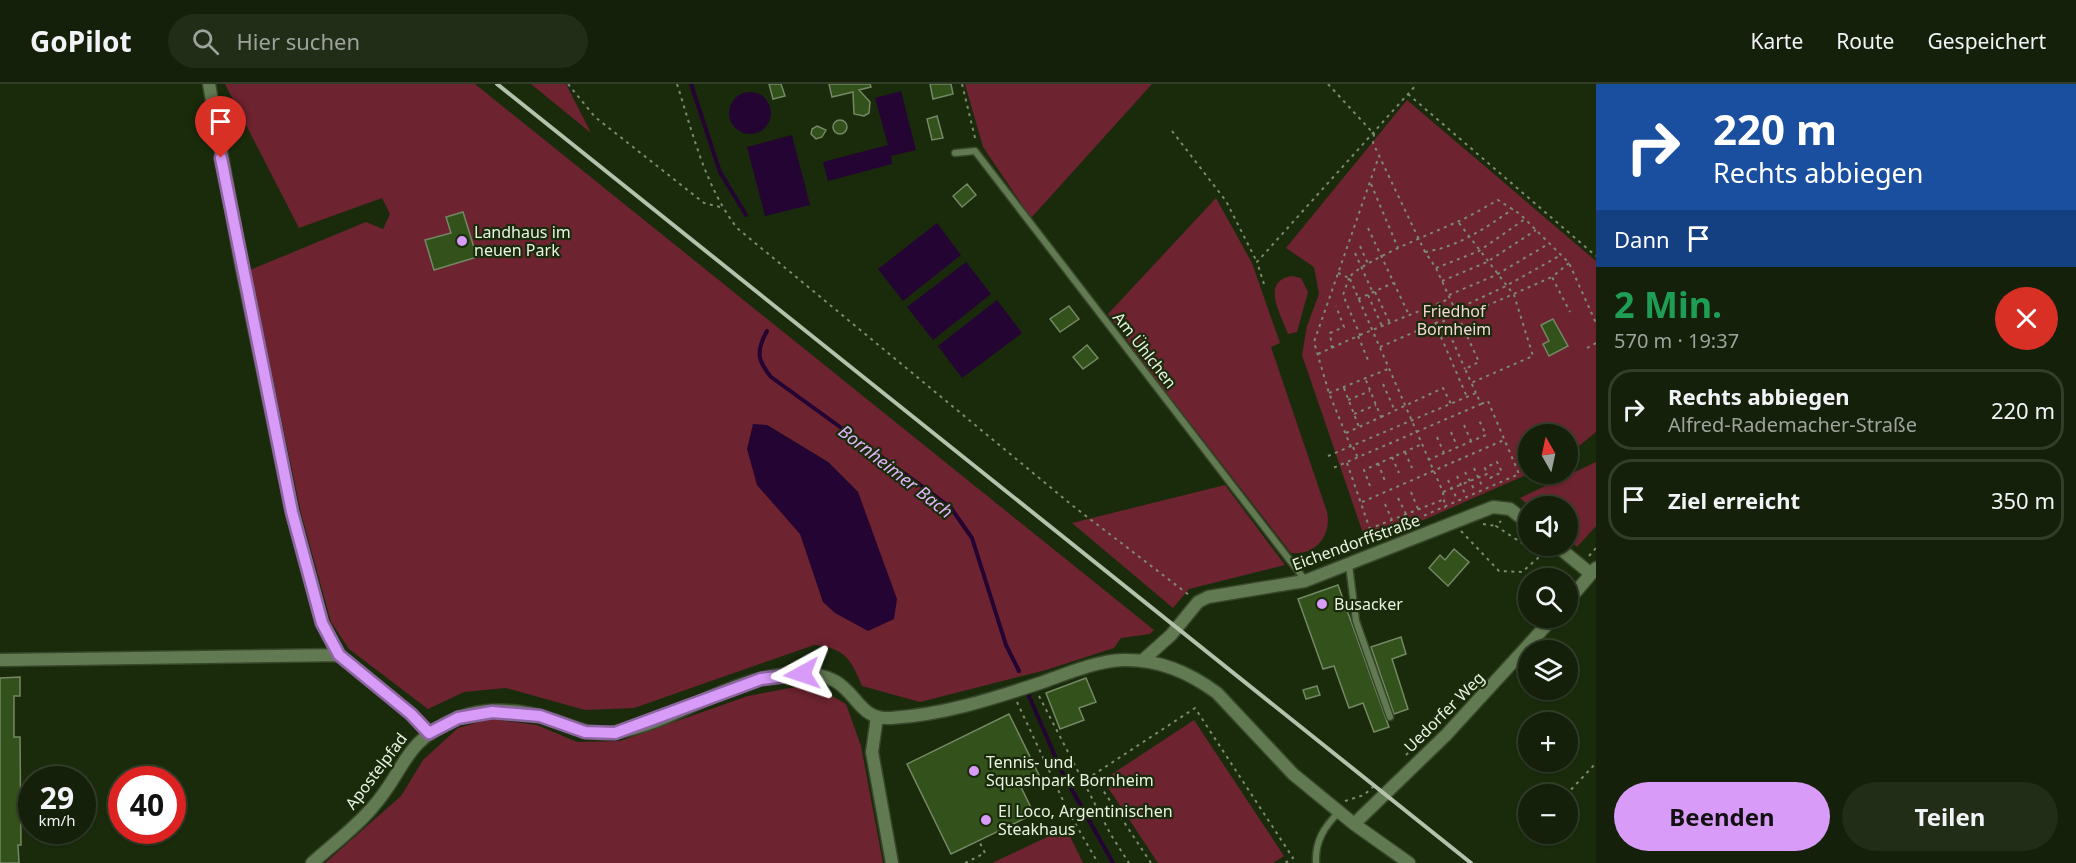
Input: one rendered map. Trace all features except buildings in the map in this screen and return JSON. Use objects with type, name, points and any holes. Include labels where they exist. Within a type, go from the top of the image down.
[{"type":"street","points":[[209,84],[241,263],[292,512],[322,623],[339,655],[411,714],[429,733]]},
{"type":"street","name":"Eichendorffstraße","points":[[1198,602],[1208,597],[1305,581],[1493,507],[1510,509]]},
{"type":"street","points":[[1510,509],[1518,515]]},
{"type":"street","points":[[1571,556],[1593,571],[1578,590]]},
{"type":"street","points":[[1142,661],[1171,635],[1198,602]]},
{"type":"street","name":"Uedorfer Weg","points":[[1354,824],[1454,728],[1544,628]]},
{"type":"street","points":[[0,660],[339,655]]},
{"type":"street","points":[[892,863],[872,752],[878,717],[893,718],[938,711],[1012,692],[1089,666],[1121,660],[1142,661],[1183,671],[1217,693],[1293,774],[1354,824],[1409,863]]},
{"type":"street","name":"Apostelpfad","points":[[312,863],[373,808],[405,756],[429,733],[458,718],[492,712],[540,716],[585,732],[615,733],[761,679],[802,674],[824,676],[836,681],[862,710],[878,717]]},
{"type":"lane","points":[[955,153],[975,151]]},
{"type":"lane","name":"Am Ühlchen","points":[[975,151],[1305,581]]},
{"type":"lane","points":[[1349,565],[1356,621],[1390,717]]},
{"type":"lane","points":[[1316,863],[1315,850],[1323,829],[1336,809]]},
{"type":"path","points":[[568,84],[595,117],[704,203],[722,207]]},
{"type":"path","points":[[677,84],[705,172],[722,207],[737,228],[1073,506],[1198,602]]},
{"type":"path","points":[[962,84],[975,134],[975,151]]},
{"type":"path","points":[[1328,84],[1374,134],[1373,143],[1425,252],[1436,268],[1479,362],[1465,369]]},
{"type":"path","points":[[1257,262],[1417,84]]},
{"type":"path","points":[[1408,94],[1596,256]]},
{"type":"path","points":[[1172,131],[1226,201],[1257,262],[1264,284]]},
{"type":"path","points":[[1358,458],[1329,393],[1318,354],[1315,333],[1371,184],[1379,156]]},
{"type":"path","points":[[1371,184],[1399,249]]},
{"type":"path","points":[[1368,360],[1343,295],[1353,271],[1382,258],[1418,237],[1458,222],[1498,200],[1526,219],[1569,263],[1596,323]]},
{"type":"path","points":[[1425,252],[1449,248],[1470,238],[1513,209]]},
{"type":"path","points":[[1436,268],[1479,251],[1526,219]]},
{"type":"path","points":[[1458,222],[1496,275],[1514,295],[1533,356],[1471,383]]},
{"type":"path","points":[[1368,228],[1409,315]]},
{"type":"path","points":[[1442,281],[1487,262],[1536,230]]},
{"type":"path","points":[[1318,354],[1496,275],[1550,243]]},
{"type":"path","points":[[1360,246],[1368,264]]},
{"type":"path","points":[[1355,253],[1390,323]]},
{"type":"path","points":[[1455,310],[1506,286],[1561,255]]},
{"type":"path","points":[[1459,318],[1552,277],[1569,263]]},
{"type":"path","points":[[1338,273],[1349,278],[1443,492],[1445,508]]},
{"type":"path","points":[[1552,277],[1570,312]]},
{"type":"path","points":[[1358,299],[1394,283]]},
{"type":"path","points":[[1368,295],[1382,326]]},
{"type":"path","points":[[1332,348],[1328,338],[1330,333],[1344,327],[1336,306]]},
{"type":"path","points":[[1380,347],[1444,321],[1481,404]]},
{"type":"path","points":[[1435,323],[1467,397]]},
{"type":"path","points":[[1587,348],[1596,343]]},
{"type":"path","points":[[1329,393],[1389,368]]},
{"type":"path","points":[[1365,378],[1381,417]]},
{"type":"path","points":[[1383,384],[1395,411]]},
{"type":"path","points":[[1343,387],[1359,427]]},
{"type":"path","points":[[1345,433],[1443,388],[1451,404]]},
{"type":"path","points":[[1348,400],[1370,391]]},
{"type":"path","points":[[1328,456],[1476,393]]},
{"type":"path","points":[[1333,468],[1488,401],[1519,474],[1373,538],[1347,463]]},
{"type":"path","points":[[1354,414],[1376,405]]},
{"type":"path","points":[[1428,460],[1486,435],[1478,418]]},
{"type":"path","points":[[1464,425],[1471,441]]},
{"type":"path","points":[[1451,432],[1458,447]]},
{"type":"path","points":[[1437,437],[1444,453]]},
{"type":"path","points":[[1362,502],[1504,440]]},
{"type":"path","points":[[1370,486],[1364,470],[1422,444]]},
{"type":"path","points":[[1405,452],[1412,468]]},
{"type":"path","points":[[1392,457],[1399,473]]},
{"type":"path","points":[[1497,462],[1502,472],[1490,478],[1488,474],[1485,468],[1497,462]]},
{"type":"path","points":[[1378,464],[1385,481]]},
{"type":"path","points":[[1474,468],[1482,486]]},
{"type":"path","points":[[1465,472],[1474,489]]},
{"type":"path","points":[[1443,492],[1488,474]]},
{"type":"path","points":[[1457,476],[1465,494]]},
{"type":"path","points":[[1448,480],[1455,497]]},
{"type":"path","points":[[1411,492],[1418,509]]},
{"type":"path","points":[[1398,498],[1406,514]]},
{"type":"path","points":[[1369,529],[1443,499]]},
{"type":"path","points":[[1385,504],[1392,520]]},
{"type":"path","points":[[1496,526],[1510,509]]},
{"type":"path","points":[[1466,526],[1459,530],[1499,571],[1522,572],[1538,558],[1531,549],[1496,526],[1476,525]]},
{"type":"path","points":[[1036,684],[1039,697],[1129,863]]},
{"type":"path","points":[[1012,692],[1068,812],[1098,863]]},
{"type":"path","points":[[1151,863],[1093,775],[1195,708],[1293,858],[1285,863]]},
{"type":"path","points":[[1404,757],[1435,727]]},
{"type":"path","points":[[1576,784],[1596,763]]},
{"type":"path","points":[[1336,809],[1341,800],[1351,801],[1365,795],[1380,781]]},
{"type":"path","points":[[965,863],[985,853],[979,841]]},
{"type":"green space","points":[[225,84],[475,84],[1154,630],[1150,634],[1121,638],[1114,648],[1046,670],[920,702],[862,686],[846,656],[833,649],[814,645],[634,708],[585,710],[506,688],[464,692],[428,709],[349,649],[331,622],[301,513],[250,270],[366,222],[383,229],[390,214],[382,198],[299,228]],"holes":[[[767,425],[828,462],[858,492],[823,602]]]},
{"type":"green space","points":[[531,84],[566,84],[591,133]]},
{"type":"green space","points":[[965,84],[1152,84],[1031,218],[983,147]]},
{"type":"green space","name":"Friedhof Bornheim","points":[[1407,100],[1596,261],[1596,432],[1578,447],[1578,424],[1518,424],[1518,478],[1367,545],[1302,355],[1307,326],[1319,294],[1314,267],[1286,248]]},
{"type":"green space","points":[[1216,198],[1252,263],[1280,343],[1271,347],[1327,512],[1327,529],[1320,543],[1300,553],[1291,553],[1108,314]]},
{"type":"green space","points":[[1292,276],[1301,278],[1308,292],[1297,332],[1288,334],[1275,300],[1275,292],[1282,279]]},
{"type":"green space","points":[[1596,462],[1596,526],[1578,546],[1578,496],[1524,496],[1550,484],[1578,484],[1578,471]]},
{"type":"green space","points":[[1225,485],[1285,565],[1189,589],[1173,608],[1072,523]]},
{"type":"green space","points":[[811,684],[846,704],[861,746],[883,863],[325,863],[401,796],[423,760],[458,728],[490,719],[537,725],[577,742],[620,741],[748,696]]},
{"type":"green space","points":[[1194,720],[1284,856],[1273,863],[1158,863],[1103,780]]},
{"type":"green space","points":[[1066,828],[1083,863],[992,863]]},
{"type":"shaded area","points":[[901,91],[916,150],[891,156],[892,164],[828,181],[823,162],[888,145],[875,98]]},
{"type":"shaded area","points":[[750,92],[765,98],[771,113],[765,128],[750,134],[735,128],[729,113],[735,98]]},
{"type":"shaded area","points":[[792,135],[810,205],[765,216],[747,147]]},
{"type":"shaded area","points":[[937,223],[961,255],[903,301],[878,269]]},
{"type":"shaded area","points":[[966,262],[991,294],[933,340],[907,307]]},
{"type":"shaded area","points":[[997,300],[1022,333],[962,378],[938,346]]},
{"type":"shaded area","points":[[753,424],[767,425],[828,462],[858,492],[897,599],[894,619],[868,631],[835,613],[823,602],[800,534],[757,485],[747,449]]},
{"type":"waterway","name":"Bornheimer Bach","points":[[691,84],[720,172],[746,215]]},
{"type":"waterway","name":"Bornheimer Bach","points":[[767,331],[761,344],[760,355],[771,377],[951,508],[972,538],[1006,645],[1019,671]]},
{"type":"waterway","name":"Bornheimer Bach","points":[[1029,696],[1062,772],[1113,863]]},
{"type":"railway","points":[[497,84],[1471,863]]},
{"type":"place","name":"Landhaus im neuen Park","points":[[462,241]]},
{"type":"place","name":"Busacker","points":[[1322,604]]},
{"type":"place","name":"Tennis- und Squashpark Bornheim","points":[[974,771]]},
{"type":"place","name":"El Loco, Argentinischen Steakhaus","points":[[986,820]]},
{"type":"route","points":[[221,158],[292,512],[322,623],[339,655],[411,714],[429,733],[469,715],[515,712],[554,720],[585,732],[615,733],[761,679],[802,674]]}]
